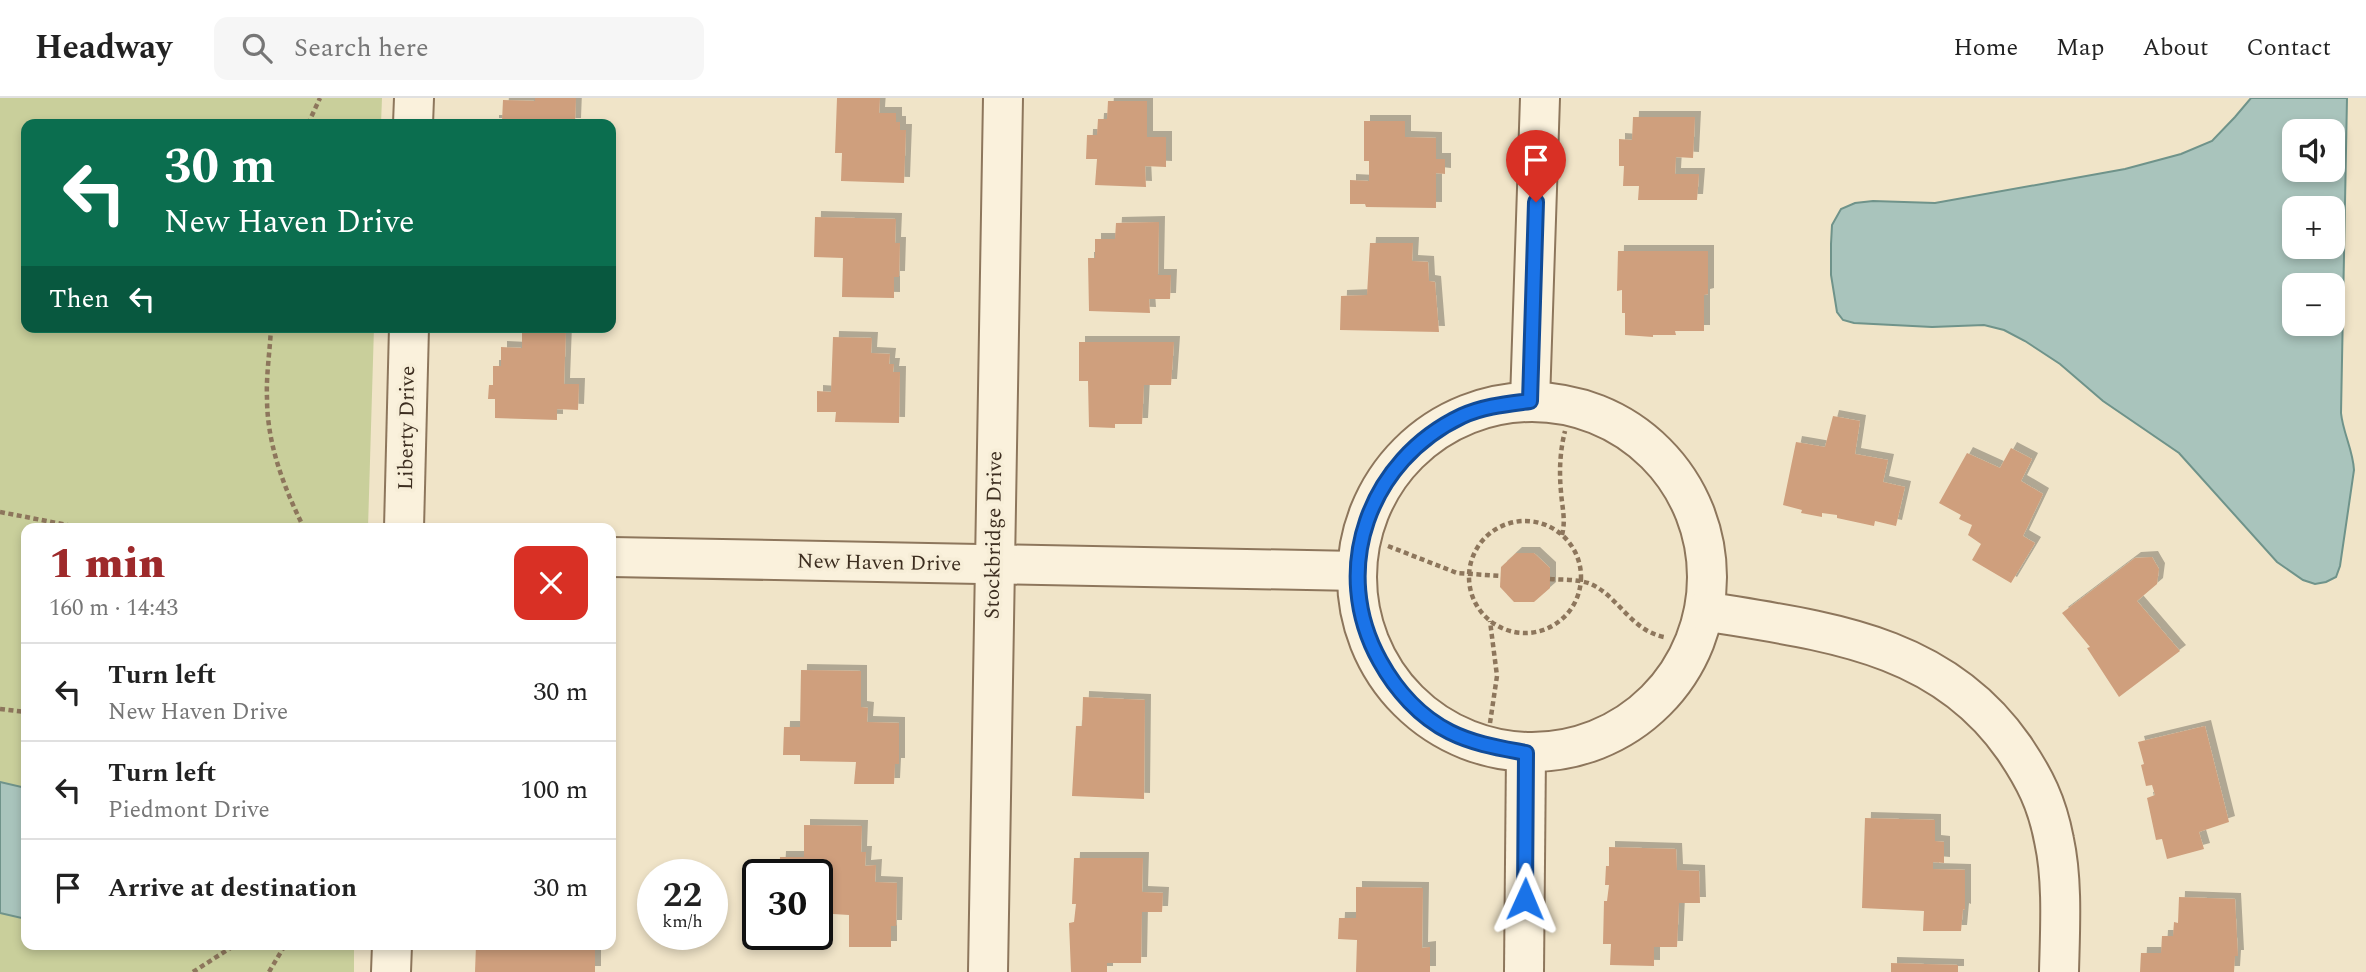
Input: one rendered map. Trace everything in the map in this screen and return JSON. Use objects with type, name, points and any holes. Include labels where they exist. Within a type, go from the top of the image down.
[{"type":"street","points":[[413,119],[414,98]]},
{"type":"street","name":"Stockbridge Drive","points":[[988,972],[1003,98]]},
{"type":"street","points":[[1530,401],[1540,98]]},
{"type":"street","name":"Liberty Drive","points":[[404,523],[409,333]]},
{"type":"street","points":[[1530,401],[1571,407],[1594,414],[1633,438],[1670,468],[1690,500],[1702,536],[1707,573],[1704,611],[1691,650],[1670,685],[1641,714],[1606,736],[1567,749],[1526,753],[1485,746],[1449,732],[1417,709],[1391,681],[1372,647],[1360,610],[1368,558],[1361,539],[1371,507],[1387,478],[1409,452],[1435,431],[1464,415],[1496,405],[1530,401]]},
{"type":"street","name":"New Haven Drive","points":[[616,557],[993,565],[1368,558]]},
{"type":"street","points":[[1704,611],[1867,642],[1923,666],[1968,697],[2001,729],[2035,780],[2055,842],[2060,912],[2059,972]]},
{"type":"street","points":[[1524,972],[1526,753]]},
{"type":"street","points":[[391,972],[392,950]]},
{"type":"path","points":[[310,119],[320,98]]},
{"type":"path","points":[[271,333],[267,399],[271,432],[278,466],[302,523]]},
{"type":"path","points":[[1562,535],[1565,520],[1560,491],[1560,469],[1565,431]]},
{"type":"path","points":[[0,512],[57,523]]},
{"type":"path","points":[[1521,521],[1548,526],[1562,535],[1577,556],[1581,582],[1578,597],[1562,620],[1537,633],[1523,634],[1509,631],[1490,621],[1476,605],[1469,575],[1476,551],[1484,539],[1507,524],[1521,521]]},
{"type":"path","points":[[1368,558],[1402,551],[1450,571],[1469,575],[1501,576]]},
{"type":"path","points":[[1550,579],[1594,586],[1645,630],[1664,636]]},
{"type":"path","points":[[1490,621],[1497,676],[1490,723]]},
{"type":"path","points":[[0,709],[21,711]]},
{"type":"path","points":[[193,972],[227,950]]},
{"type":"path","points":[[269,972],[282,950]]},
{"type":"green space","points":[[0,98],[382,98],[381,119],[21,119],[21,333],[374,333],[368,523],[21,523],[21,950],[354,950],[354,972],[0,972]]},
{"type":"water","points":[[2251,98],[2347,98],[2345,203],[2345,196],[2282,196],[2282,259],[2344,259],[2344,273],[2282,273],[2282,336],[2342,336],[2341,413],[2354,470],[2340,566],[2336,577],[2326,582],[2315,584],[2303,580],[2277,562],[2179,453],[2103,401],[2060,364],[2025,341],[2004,330],[1984,325],[1932,327],[1854,323],[1843,320],[1837,312],[1831,275],[1831,244],[1832,225],[1841,209],[1855,203],[1873,201],[1935,203],[2125,169],[2181,154],[2212,141]]},
{"type":"water","points":[[0,782],[21,787],[21,918],[0,913]]},
{"type":"building","points":[[535,98],[576,98],[575,119],[502,119],[503,100],[535,101]]},
{"type":"building","points":[[837,98],[880,98],[879,113],[896,113],[900,130],[906,130],[904,183],[841,181],[842,153],[835,153]]},
{"type":"building","points":[[1108,101],[1147,101],[1147,137],[1166,137],[1166,167],[1145,166],[1146,187],[1095,185],[1097,159],[1086,159],[1087,135],[1097,135],[1098,119],[1107,119]]},
{"type":"building","points":[[1633,117],[1695,117],[1693,158],[1676,157],[1675,174],[1699,174],[1697,200],[1638,200],[1639,186],[1623,186],[1624,166],[1619,166],[1619,139],[1632,140]]},
{"type":"building","points":[[1364,121],[1405,121],[1405,137],[1436,138],[1436,159],[1445,159],[1445,174],[1436,173],[1436,208],[1366,207],[1365,204],[1350,204],[1350,180],[1369,181],[1369,161],[1364,161]]},
{"type":"building","points":[[815,217],[896,219],[895,243],[900,243],[899,277],[894,277],[894,298],[842,297],[843,258],[814,257]]},
{"type":"building","points":[[1159,222],[1158,275],[1171,275],[1170,299],[1149,299],[1150,313],[1089,311],[1088,258],[1095,258],[1095,239],[1115,239],[1116,223]]},
{"type":"building","points":[[1370,243],[1413,243],[1412,261],[1428,262],[1429,281],[1435,282],[1439,332],[1340,330],[1341,296],[1367,295]]},
{"type":"building","points":[[1618,251],[1708,251],[1708,294],[1704,295],[1704,331],[1675,331],[1676,335],[1653,337],[1625,335],[1622,290],[1617,291]]},
{"type":"building","points":[[522,333],[566,333],[564,384],[579,384],[578,410],[557,409],[557,420],[495,418],[495,399],[488,399],[489,385],[493,385],[493,366],[501,366],[501,347],[522,348]]},
{"type":"building","points":[[833,337],[872,338],[871,353],[890,354],[889,364],[894,364],[893,372],[900,372],[899,423],[835,422],[836,412],[817,412],[817,391],[831,392]]},
{"type":"building","points":[[1079,342],[1174,342],[1171,385],[1144,385],[1142,424],[1115,424],[1115,428],[1089,427],[1088,381],[1079,381]]},
{"type":"building","points":[[1833,416],[1860,421],[1855,454],[1888,460],[1883,482],[1905,487],[1896,526],[1875,521],[1874,526],[1822,513],[1822,517],[1801,513],[1802,510],[1783,505],[1796,442],[1825,447]]},
{"type":"building","points":[[2011,448],[2032,459],[2021,481],[2043,494],[2023,536],[2035,543],[2011,583],[1972,560],[1981,544],[1968,535],[1972,525],[1959,519],[1961,515],[1939,503],[1967,453],[2000,468]]},
{"type":"building","points":[[1516,553],[1534,553],[1550,568],[1550,588],[1534,602],[1514,602],[1500,587],[1501,567]]},
{"type":"building","points":[[2152,557],[2159,569],[2157,584],[2137,601],[2180,651],[2119,697],[2087,648],[2090,647],[2062,613],[2135,558]]},
{"type":"building","points":[[801,670],[861,671],[861,707],[868,708],[867,722],[899,723],[899,764],[895,764],[894,784],[854,784],[856,762],[800,761],[800,755],[783,755],[784,727],[800,727]]},
{"type":"building","points":[[1083,697],[1145,700],[1144,799],[1072,796],[1076,726],[1082,726]]},
{"type":"building","points":[[2205,726],[2229,822],[2199,832],[2204,849],[2167,859],[2162,839],[2156,840],[2147,798],[2155,795],[2152,785],[2146,786],[2138,742]]},
{"type":"building","points":[[1865,818],[1935,820],[1935,841],[1944,842],[1944,863],[1933,862],[1933,869],[1965,870],[1965,910],[1963,909],[1961,931],[1923,931],[1924,911],[1862,908]]},
{"type":"building","points":[[804,825],[862,826],[861,852],[866,852],[865,866],[876,865],[875,882],[897,883],[896,926],[891,926],[891,947],[849,947],[849,915],[833,914],[833,859],[780,859],[804,857]]},
{"type":"building","points":[[1609,847],[1676,849],[1677,870],[1699,871],[1700,903],[1679,903],[1677,947],[1654,947],[1654,966],[1610,965],[1611,944],[1603,944],[1604,901],[1607,901],[1609,885],[1605,885]]},
{"type":"building","points":[[1074,858],[1143,858],[1142,892],[1163,893],[1162,912],[1142,912],[1141,963],[1107,963],[1107,972],[1071,972],[1069,923],[1074,922],[1076,904],[1072,904]]},
{"type":"building","points":[[1356,887],[1423,888],[1422,948],[1430,947],[1430,972],[1356,972],[1357,940],[1338,939],[1339,918],[1356,918]]},
{"type":"building","points":[[2179,897],[2235,899],[2238,956],[2235,956],[2234,972],[2140,972],[2141,953],[2161,953],[2162,936],[2173,936],[2174,922],[2178,923]]},
{"type":"building","points":[[476,950],[595,950],[595,972],[475,972]]},
{"type":"building","points":[[1891,963],[1958,965],[1958,972],[1891,972]]},
{"type":"route","points":[[1525,899],[1526,753],[1485,746],[1449,732],[1417,709],[1391,681],[1372,647],[1360,610],[1357,571],[1361,539],[1371,507],[1387,478],[1409,452],[1435,431],[1464,415],[1496,405],[1530,401],[1536,202]]}]
